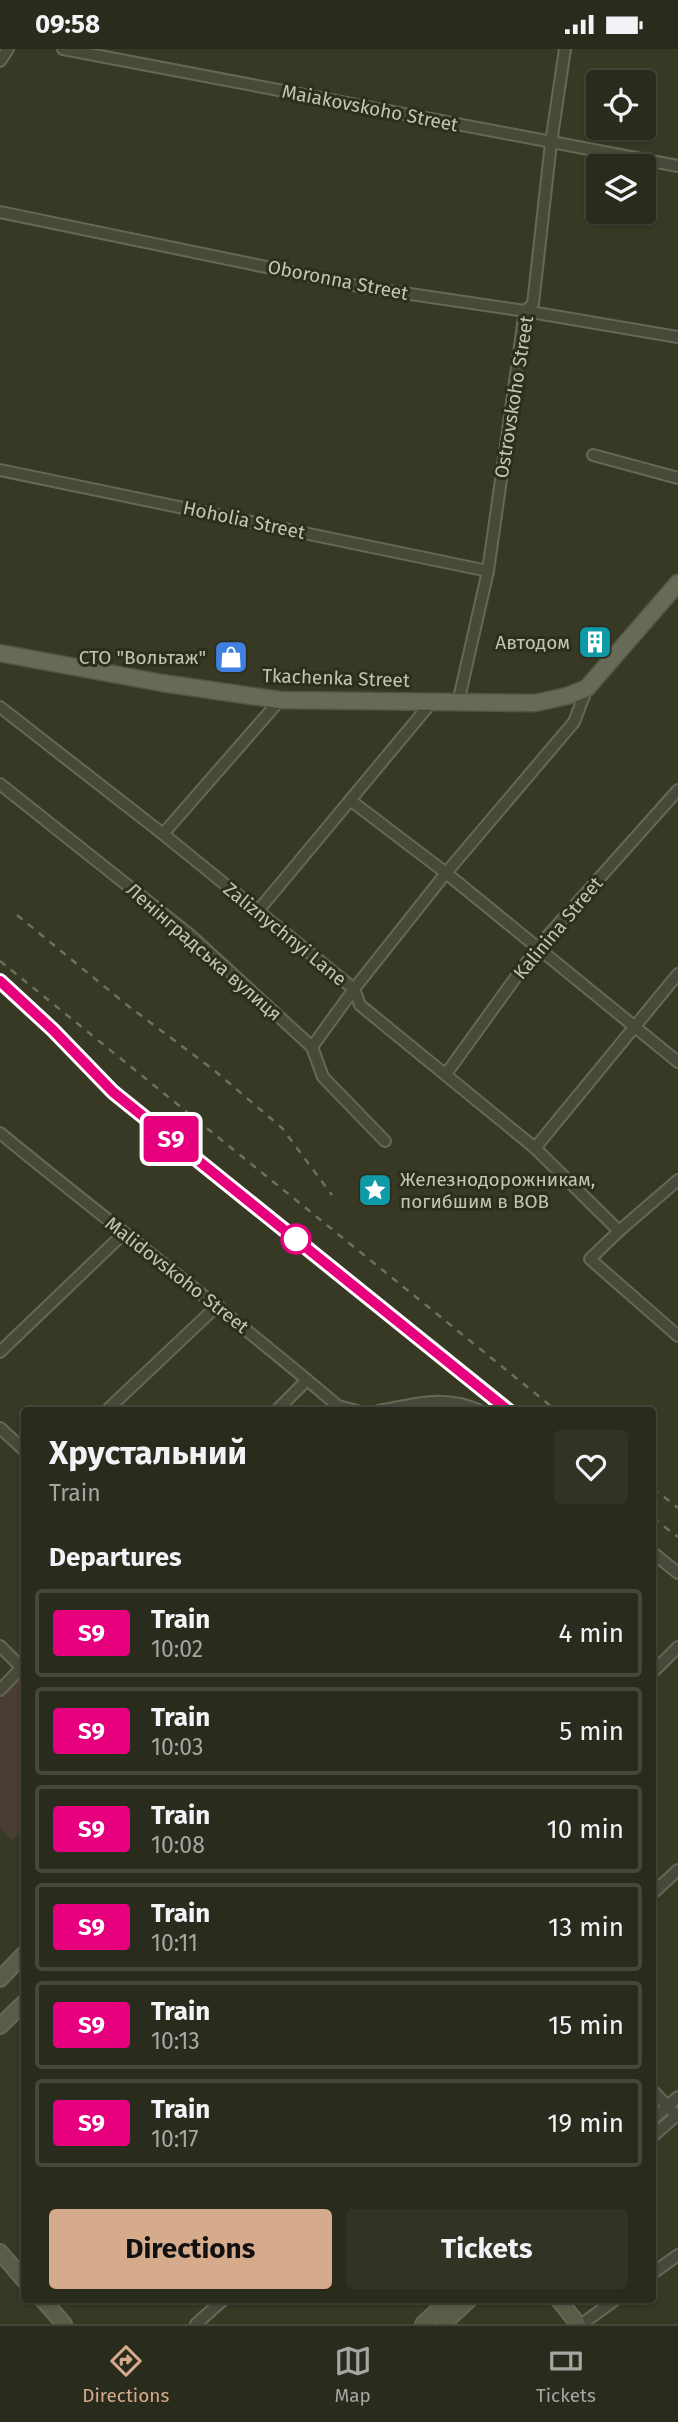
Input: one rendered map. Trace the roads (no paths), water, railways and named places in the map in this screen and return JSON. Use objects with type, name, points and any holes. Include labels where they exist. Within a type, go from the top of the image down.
[{"type":"main road","points":[[587,688],[678,583]]},
{"type":"main road","name":"Tkachenka Street","points":[[0,653],[162,683],[280,700],[535,703],[567,696],[587,688]]},
{"type":"street","points":[[0,61],[8,49]]},
{"type":"street","name":"Maiakovskoho Street","points":[[63,49],[678,166]]},
{"type":"street","name":"Ostrovskoho Street","points":[[458,703],[488,571],[525,311],[533,304],[551,142],[565,49]]},
{"type":"street","name":"Oboronna Street","points":[[0,212],[363,287],[678,337]]},
{"type":"street","points":[[593,455],[678,478]]},
{"type":"street","name":"Hoholia Street","points":[[0,470],[488,571]]},
{"type":"street","points":[[312,1047],[354,989],[446,873],[574,722],[587,688]]},
{"type":"street","points":[[163,834],[280,700]]},
{"type":"street","points":[[257,912],[431,703]]},
{"type":"street","name":"Zaliznychnyi Lane","points":[[0,707],[163,834],[354,989],[360,1005],[535,1148],[618,1231]]},
{"type":"street","name":"Ленінградська вулиця","points":[[0,784],[191,935],[312,1047],[323,1077],[385,1141]]},
{"type":"street","name":"Kalinina Street","points":[[446,1074],[537,948],[678,790]]},
{"type":"street","points":[[350,800],[446,873],[678,1062]]},
{"type":"street","points":[[535,1148],[678,974]]},
{"type":"street","name":"Malidovskoho Street","points":[[0,1133],[123,1234],[218,1305],[342,1407]]},
{"type":"street","points":[[678,1180],[618,1231],[590,1259],[678,1336]]},
{"type":"street","points":[[0,1352],[123,1234]]},
{"type":"street","points":[[110,1407],[218,1305]]},
{"type":"street","points":[[280,1407],[307,1380]]},
{"type":"street","points":[[399,1407],[437,1400],[459,1401],[472,1407]]},
{"type":"street","points":[[0,1428],[21,1447]]},
{"type":"street","points":[[656,1555],[678,1573]]},
{"type":"street","points":[[0,1646],[21,1665]]},
{"type":"street","points":[[656,1669],[678,1647]]},
{"type":"street","points":[[0,1690],[21,1671]]},
{"type":"street","points":[[656,1890],[678,1870]]},
{"type":"street","points":[[0,1979],[21,1957]]},
{"type":"street","points":[[0,2027],[21,2006]]},
{"type":"street","points":[[656,2094],[677,2115],[656,2133]]},
{"type":"street","points":[[656,2116],[678,2097]]},
{"type":"street","points":[[0,2252],[21,2273]]},
{"type":"street","points":[[656,2271],[678,2255]]},
{"type":"street","points":[[46,2303],[64,2324]]},
{"type":"street","points":[[196,2324],[220,2303]]},
{"type":"street","points":[[423,2324],[446,2303]]},
{"type":"street","points":[[443,2324],[466,2303]]},
{"type":"street","points":[[562,2303],[580,2324],[610,2303]]},
{"type":"railway","points":[[17,915],[127,1005],[215,1071],[282,1128],[332,1195]]},
{"type":"railway","points":[[0,961],[552,1407]]},
{"type":"railway","points":[[0,981],[53,1030],[113,1092],[504,1407]]},
{"type":"railway","points":[[656,1490],[678,1508]]},
{"type":"railway","points":[[656,1520],[678,1537]]},
{"type":"train","name":"S9","points":[[0,981],[53,1030],[113,1092],[504,1407]]},
{"type":"place","name":"Автодом","points":[[595,642]]},
{"type":"place","name":"СТО \"Вольтаж\"","points":[[231,657]]},
{"type":"place","name":"Железнодорожникам, погибшим в ВОВ","points":[[375,1190]]}]
